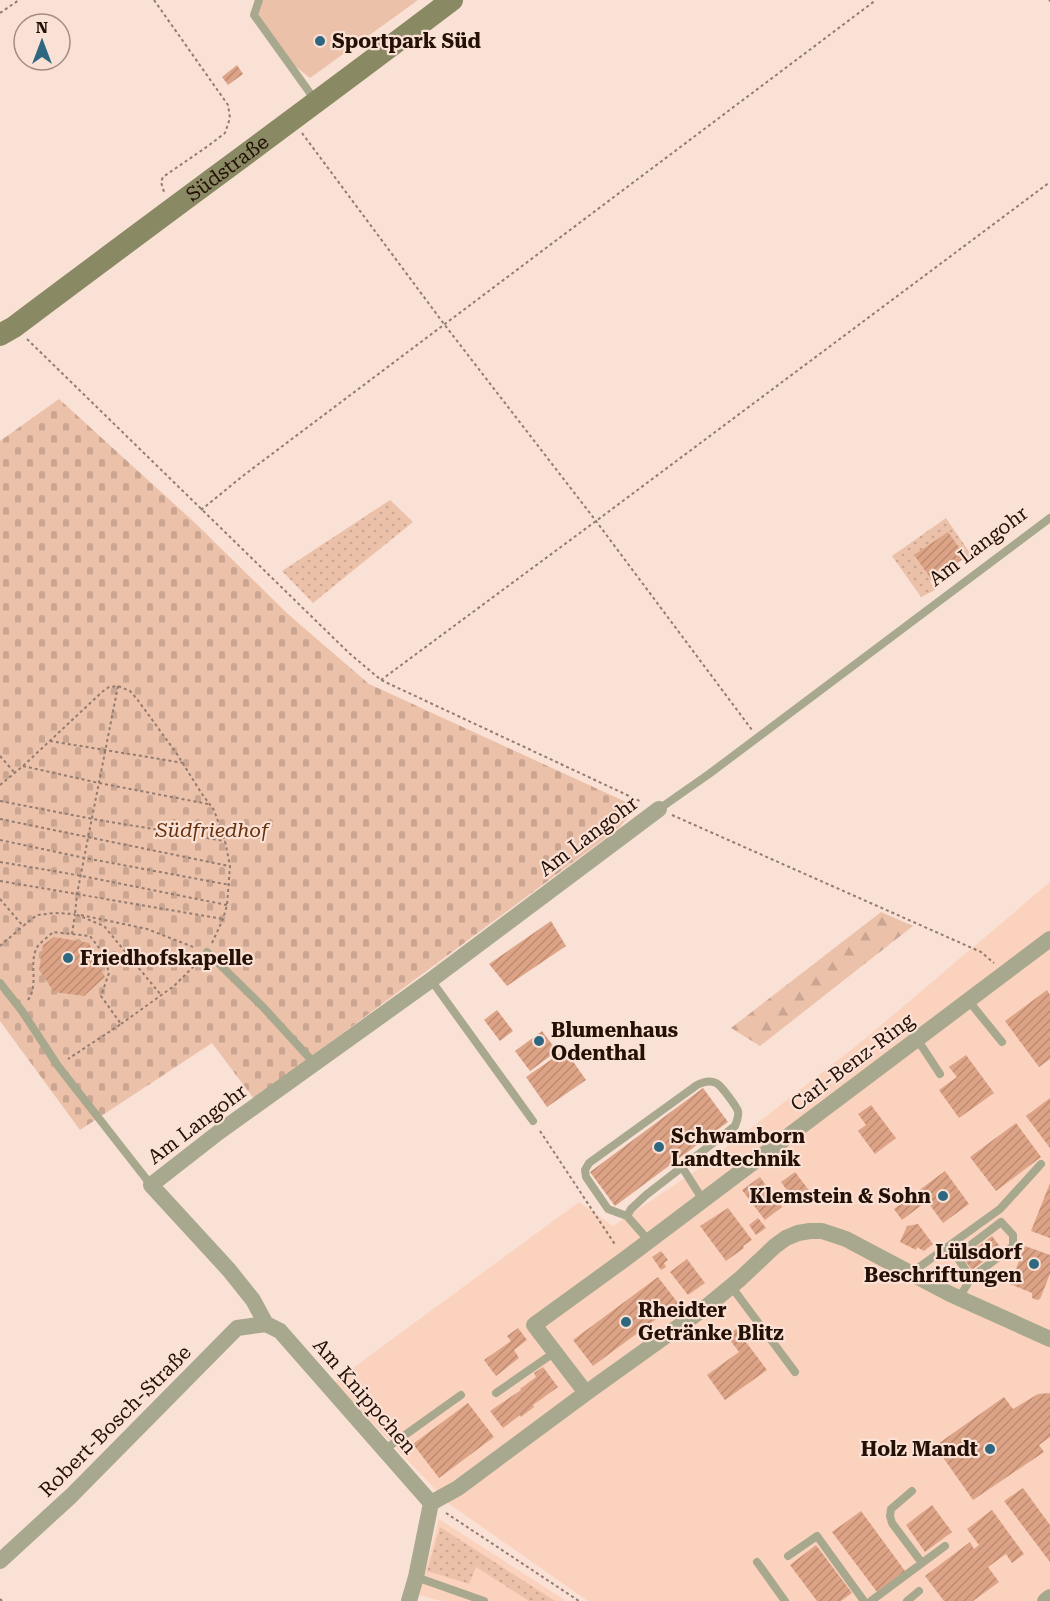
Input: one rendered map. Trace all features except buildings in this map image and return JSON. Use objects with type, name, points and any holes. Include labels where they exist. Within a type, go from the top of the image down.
[{"type":"street","name":"Südstraße","points":[[7,331],[293,121],[452,0]]},
{"type":"street","name":"Am Langohr","points":[[151,1185],[226,1127],[430,980],[658,809]]},
{"type":"street","name":"Carl-Benz-Ring","points":[[555,1352],[534,1325],[1050,939]]},
{"type":"street","name":"Am Knippchen","points":[[151,1185],[229,1270],[253,1300],[266,1324],[280,1331],[431,1503]]},
{"type":"street","points":[[409,1601],[431,1503],[458,1488],[706,1307],[775,1246],[798,1233],[822,1231],[846,1239],[959,1298],[1050,1339]]},
{"type":"street","name":"Robert-Bosch-Straße","points":[[0,1561],[70,1496],[237,1328],[266,1324]]},
{"type":"street","points":[[555,1352],[586,1393]]},
{"type":"street","points":[[1045,1601],[1050,1597]]},
{"type":"lane","points":[[259,0],[254,15],[317,103]]},
{"type":"lane","name":"Am Langohr","points":[[658,809],[709,774],[1050,518]]},
{"type":"lane","points":[[207,952],[263,1007],[315,1064]]},
{"type":"lane","points":[[430,980],[533,1121]]},
{"type":"lane","points":[[0,983],[22,1011],[58,1066],[151,1185]]},
{"type":"lane","points":[[969,1000],[1002,1042]]},
{"type":"lane","points":[[917,1039],[940,1074]]},
{"type":"lane","points":[[627,1216],[646,1195],[735,1126],[738,1111],[720,1084],[713,1082],[697,1084],[589,1163],[585,1170],[586,1177],[608,1209],[627,1216],[649,1241]]},
{"type":"lane","points":[[911,1273],[1000,1209],[1041,1164]]},
{"type":"lane","points":[[682,1167],[703,1200]]},
{"type":"lane","points":[[959,1298],[971,1278],[1013,1246],[1013,1235],[1001,1222],[959,1254],[958,1260],[971,1278]]},
{"type":"lane","points":[[731,1286],[795,1372]]},
{"type":"lane","points":[[496,1393],[555,1352]]},
{"type":"lane","points":[[384,1450],[461,1395]]},
{"type":"lane","points":[[912,1491],[891,1509],[890,1516],[892,1523],[922,1563]]},
{"type":"lane","points":[[788,1556],[817,1536],[864,1601]]},
{"type":"lane","points":[[871,1601],[945,1546]]},
{"type":"lane","points":[[756,1562],[785,1601]]},
{"type":"lane","points":[[416,1577],[484,1601]]},
{"type":"lane","points":[[907,1601],[919,1591]]},
{"type":"path","points":[[0,13],[19,0]]},
{"type":"path","points":[[154,0],[228,105],[230,118],[225,133],[163,177],[162,189],[173,207]]},
{"type":"path","points":[[201,510],[244,475],[876,0]]},
{"type":"path","points":[[293,121],[758,737]]},
{"type":"path","points":[[381,680],[1050,182]]},
{"type":"path","points":[[7,331],[201,510],[349,653],[381,680],[658,809],[981,952],[1002,974]]},
{"type":"path","points":[[72,934],[77,894],[118,686]]},
{"type":"path","points":[[0,784],[23,766],[102,692],[109,687],[118,686],[130,691],[137,699],[184,764],[214,810],[225,841],[230,866],[227,905],[223,919],[207,952],[174,986],[58,1066]]},
{"type":"path","points":[[50,741],[184,764]]},
{"type":"path","points":[[0,756],[14,772]]},
{"type":"path","points":[[0,764],[4,760]]},
{"type":"path","points":[[23,766],[209,804]]},
{"type":"path","points":[[0,801],[225,841]]},
{"type":"path","points":[[0,819],[230,866]]},
{"type":"path","points":[[0,840],[230,885]]},
{"type":"path","points":[[0,862],[227,905]]},
{"type":"path","points":[[0,881],[223,919]]},
{"type":"path","points":[[0,899],[23,926]]},
{"type":"path","points":[[0,946],[37,915],[55,913],[75,914],[147,929],[207,952]]},
{"type":"path","points":[[75,914],[104,926],[161,995]]},
{"type":"path","points":[[22,1011],[33,993],[37,947],[53,932],[90,936],[103,952],[109,973],[101,996],[121,1024]]},
{"type":"path","points":[[533,1121],[625,1259]]},
{"type":"path","points":[[431,1503],[579,1601]]},
{"type":"shaded area","points":[[1050,882],[1050,1601],[588,1601],[448,1503],[334,1382],[579,1202],[613,1226],[700,1168],[866,1038]]},
{"type":"shaded area","points":[[439,1519],[566,1601],[442,1601],[419,1595]]},
{"type":"green space","name":"Sportpark Süd","points":[[254,0],[418,0],[310,78],[295,66],[259,16]]},
{"type":"green space","name":"Südfriedhof","points":[[59,399],[194,522],[289,615],[369,684],[637,807],[619,828],[254,1099],[212,1043],[80,1130],[0,1021],[0,441]]},
{"type":"green space","points":[[390,500],[413,522],[313,603],[282,571]]},
{"type":"green space","points":[[946,518],[972,556],[967,559],[965,556],[930,581],[935,590],[921,597],[892,556]]},
{"type":"green space","points":[[881,912],[913,926],[760,1046],[731,1028]]},
{"type":"green space","points":[[440,1527],[555,1601],[529,1601],[476,1567],[469,1584],[427,1571]]},
{"type":"place","name":"Sportpark Süd","points":[[320,41]]},
{"type":"place","name":"Friedhofskapelle","points":[[68,958]]},
{"type":"place","name":"Blumenhaus Odenthal","points":[[539,1041]]},
{"type":"place","name":"Schwamborn Landtechnik","points":[[659,1147]]},
{"type":"place","name":"Klemstein & Sohn","points":[[943,1196]]},
{"type":"place","name":"Lülsdorf Beschriftungen","points":[[1034,1264]]},
{"type":"place","name":"Rheidter Getränke Blitz","points":[[626,1322]]},
{"type":"place","name":"Holz Mandt","points":[[990,1449]]}]
